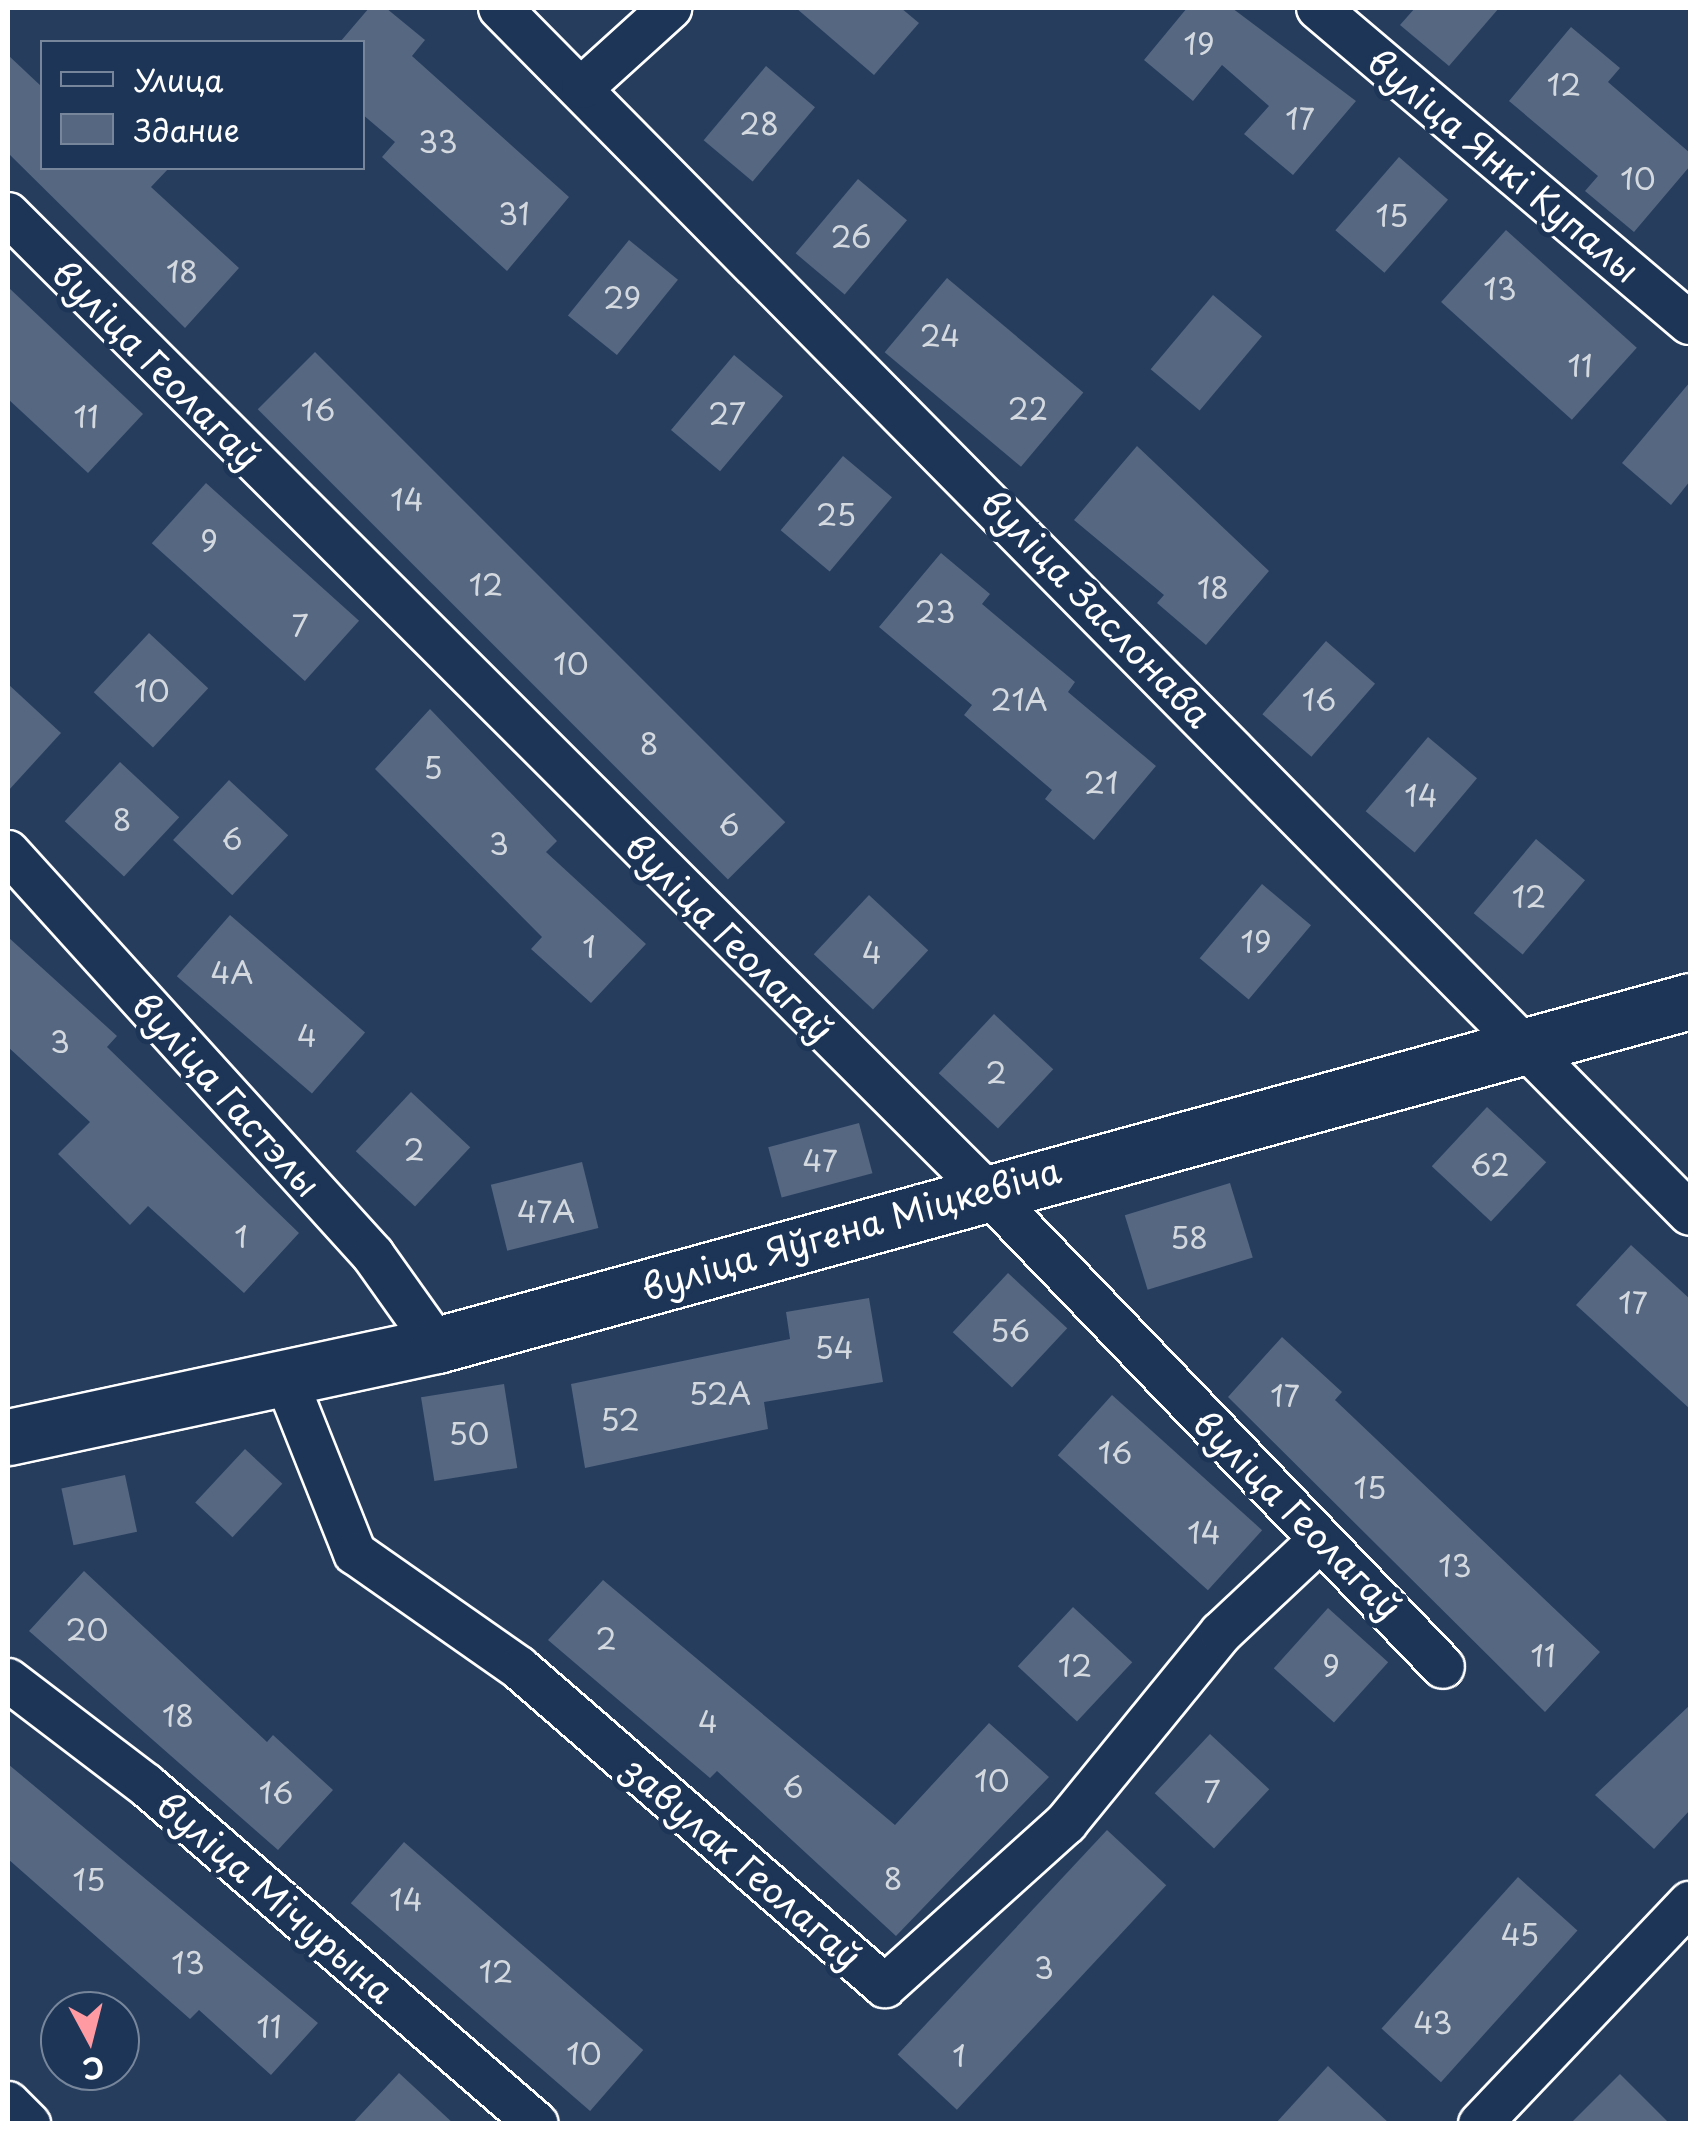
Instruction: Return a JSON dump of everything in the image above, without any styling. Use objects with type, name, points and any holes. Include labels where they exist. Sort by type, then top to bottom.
[{"type":"street","name":"вуліца Заслонава","points":[[500,8],[583,87],[1690,1214]]},
{"type":"street","points":[[583,87],[670,8]]},
{"type":"street","name":"вуліца Янкі Купалы","points":[[1318,8],[1690,322]]},
{"type":"street","name":"вуліца Геолагаў","points":[[8,214],[985,1190],[1318,1542],[1443,1667]]},
{"type":"street","name":"вуліца Гастэлы","points":[[8,852],[373,1255],[437,1345]]},
{"type":"street","name":"вуліца Яўгена Міцкевіча","points":[[8,1437],[437,1345],[1520,1040],[1690,1001]]},
{"type":"street","name":"завулак Геолагаў","points":[[284,1375],[355,1552],[520,1668],[885,1986],[1066,1823],[1220,1633],[1318,1542]]},
{"type":"street","name":"вуліца Мічурына","points":[[8,1680],[146,1785],[536,2124]]},
{"type":"street","points":[[1480,2124],[1690,1902]]},
{"type":"street","points":[[8,2103],[28,2124]]},
{"type":"building","points":[[369,8],[386,8],[425,40],[412,56],[569,197],[507,271],[382,157],[395,142],[365,117],[365,40],[342,40]]},
{"type":"building","points":[[796,8],[901,8],[919,23],[874,75]]},
{"type":"building","points":[[1187,8],[1232,8],[1356,101],[1293,175],[1244,134],[1269,106],[1222,65],[1193,101],[1144,60]]},
{"type":"building","points":[[1415,8],[1499,8],[1449,66],[1400,25]]},
{"type":"building","points":[[1571,27],[1620,68],[1608,82],[1690,153],[1690,166],[1634,232],[1585,191],[1598,176],[1509,101]]},
{"type":"building","points":[[8,55],[40,85],[40,170],[167,170],[151,187],[239,268],[185,328],[8,153]]},
{"type":"building","points":[[766,66],[815,107],[753,181],[704,140]]},
{"type":"building","points":[[1399,157],[1448,200],[1384,273],[1335,230]]},
{"type":"building","points":[[858,179],[907,220],[845,294],[796,253]]},
{"type":"building","points":[[1506,230],[1637,348],[1572,420],[1441,302]]},
{"type":"building","points":[[629,240],[678,280],[617,355],[568,315]]},
{"type":"building","points":[[947,278],[1083,392],[1021,467],[885,352]]},
{"type":"building","points":[[8,287],[143,414],[88,473],[8,399]]},
{"type":"building","points":[[1213,295],[1262,336],[1200,410],[1151,369]]},
{"type":"building","points":[[315,352],[785,822],[728,880],[258,409]]},
{"type":"building","points":[[734,355],[783,396],[720,471],[671,430]]},
{"type":"building","points":[[1690,382],[1690,481],[1671,505],[1622,463]]},
{"type":"building","points":[[1137,446],[1269,571],[1206,645],[1157,603],[1164,595],[1074,520]]},
{"type":"building","points":[[843,456],[892,497],[830,571],[781,530]]},
{"type":"building","points":[[206,483],[359,621],[305,681],[152,543]]},
{"type":"building","points":[[941,553],[990,594],[982,604],[1075,682],[1068,692],[1156,766],[1094,840],[1045,799],[1052,790],[964,715],[972,705],[879,627]]},
{"type":"building","points":[[149,633],[208,688],[153,747],[94,692]]},
{"type":"building","points":[[1326,641],[1375,684],[1311,757],[1262,714]]},
{"type":"building","points":[[8,684],[61,733],[8,791]]},
{"type":"building","points":[[430,709],[557,841],[546,852],[646,944],[591,1003],[531,949],[542,937],[375,769]]},
{"type":"building","points":[[1428,737],[1477,778],[1415,852],[1366,811]]},
{"type":"building","points":[[120,762],[179,817],[124,876],[65,821]]},
{"type":"building","points":[[229,780],[288,835],[232,895],[173,840]]},
{"type":"building","points":[[1536,839],[1585,880],[1523,954],[1474,913]]},
{"type":"building","points":[[1262,884],[1311,925],[1249,999],[1200,958]]},
{"type":"building","points":[[869,895],[928,950],[873,1009],[814,954]]},
{"type":"building","points":[[230,915],[365,1032],[312,1094],[177,976]]},
{"type":"building","points":[[8,937],[117,1036],[107,1047],[299,1233],[244,1293],[148,1206],[130,1225],[58,1154],[90,1122],[8,1047]]},
{"type":"building","points":[[994,1014],[1053,1069],[998,1128],[939,1073]]},
{"type":"building","points":[[411,1092],[470,1147],[415,1206],[356,1151]]},
{"type":"building","points":[[1487,1107],[1546,1162],[1491,1221],[1432,1166]]},
{"type":"building","points":[[859,1123],[872,1173],[782,1198],[768,1147]]},
{"type":"building","points":[[582,1162],[598,1228],[507,1251],[491,1185]]},
{"type":"building","points":[[1230,1183],[1253,1258],[1148,1290],[1125,1215]]},
{"type":"building","points":[[1631,1245],[1690,1299],[1690,1409],[1576,1305]]},
{"type":"building","points":[[1008,1273],[1067,1328],[1012,1387],[953,1332]]},
{"type":"building","points":[[869,1298],[883,1382],[764,1402],[768,1429],[585,1468],[571,1384],[790,1339],[786,1312]]},
{"type":"building","points":[[1282,1337],[1342,1392],[1335,1400],[1600,1652],[1545,1712],[1228,1397]]},
{"type":"building","points":[[504,1384],[517,1468],[434,1481],[421,1397]]},
{"type":"building","points":[[1112,1395],[1262,1530],[1208,1590],[1058,1455]]},
{"type":"building","points":[[245,1449],[282,1484],[233,1537],[195,1502]]},
{"type":"building","points":[[125,1475],[137,1532],[73,1545],[61,1489]]},
{"type":"building","points":[[84,1571],[267,1742],[273,1735],[333,1790],[278,1850],[29,1631]]},
{"type":"building","points":[[603,1580],[895,1825],[989,1723],[1049,1777],[896,1936],[717,1771],[710,1778],[548,1640]]},
{"type":"building","points":[[1073,1607],[1132,1662],[1077,1721],[1018,1666]]},
{"type":"building","points":[[1328,1608],[1388,1662],[1334,1722],[1274,1668]]},
{"type":"building","points":[[1690,1705],[1690,1810],[1654,1849],[1595,1795]]},
{"type":"building","points":[[1210,1734],[1269,1789],[1214,1848],[1155,1793]]},
{"type":"building","points":[[8,1764],[318,2023],[271,2075],[199,2010],[190,2019],[8,1859]]},
{"type":"building","points":[[1107,1830],[1166,1885],[957,2110],[898,2055]]},
{"type":"building","points":[[404,1842],[643,2050],[590,2111],[351,1903]]},
{"type":"building","points":[[1518,1877],[1577,1931],[1441,2082],[1381,2029]]},
{"type":"building","points":[[1328,2066],[1390,2124],[1275,2124]]},
{"type":"building","points":[[399,2073],[454,2124],[352,2124]]},
{"type":"building","points":[[1620,2074],[1670,2124],[1570,2124]]}]
